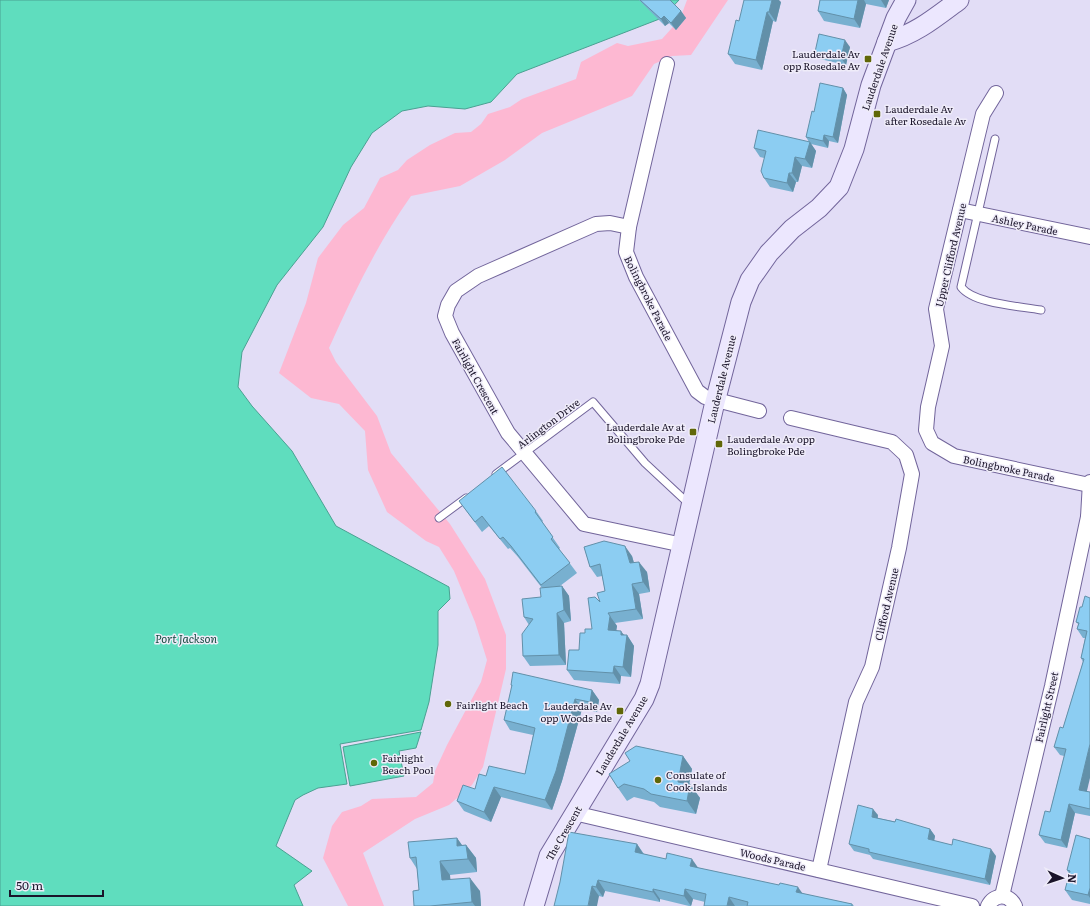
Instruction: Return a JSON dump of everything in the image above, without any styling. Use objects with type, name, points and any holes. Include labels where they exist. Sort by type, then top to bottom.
[{"type":"main road","name":"Lauderdale Avenue","points":[[590,786],[644,699],[650,684],[737,315],[750,280],[759,266],[781,239],[819,208],[839,187],[854,149],[871,85],[896,18],[906,0]]},
{"type":"main road","points":[[887,42],[905,37],[921,28],[959,0]]},
{"type":"main road","name":"The Crescent","points":[[534,906],[549,856],[590,786]]},
{"type":"street","name":"Bolingbroke Parade","points":[[667,64],[629,226],[626,252],[636,277],[697,391],[705,397],[716,401],[759,411]]},
{"type":"street","name":"Upper Clifford Avenue","points":[[932,443],[926,430],[928,407],[942,346],[936,308],[983,114],[996,92]]},
{"type":"street","name":"Ashley Parade","points":[[960,210],[1090,238]]},
{"type":"street","name":"Fairlight Crescent","points":[[629,226],[610,223],[596,224],[478,276],[456,291],[448,305],[445,316],[452,333],[508,433],[584,524],[683,545]]},
{"type":"street","name":"Clifford Avenue","points":[[791,418],[892,442],[906,455],[912,474],[899,548],[874,659],[856,702],[819,870]]},
{"type":"street","name":"Bolingbroke Parade","points":[[932,443],[954,456],[1089,483]]},
{"type":"street","name":"Fairlight Street","points":[[1002,896],[1052,686],[1089,521],[1089,483]]},
{"type":"street","name":"Woods Parade","points":[[574,813],[972,906]]},
{"type":"street","points":[[988,906],[994,898],[1002,896],[1010,900],[1015,906]]},
{"type":"lane","points":[[994,139],[961,287],[966,293],[986,300],[1041,310]]},
{"type":"lane","name":"Arlington Drive","points":[[487,481],[593,402],[646,463],[691,507]]},
{"type":"lane","points":[[439,518],[469,495]]},
{"type":"shaded area","points":[[687,0],[728,0],[691,55],[672,56],[654,64],[632,96],[542,133],[505,160],[460,186],[411,196],[376,251],[329,348],[336,362],[377,416],[391,453],[450,524],[485,579],[506,635],[506,669],[483,767],[472,785],[449,805],[415,819],[363,853],[384,906],[348,906],[323,858],[332,826],[342,812],[361,806],[372,799],[416,797],[433,783],[435,771],[447,745],[481,682],[487,660],[475,622],[454,571],[439,547],[426,541],[387,512],[368,470],[365,431],[339,404],[311,398],[279,373],[306,303],[318,258],[343,225],[364,208],[380,178],[398,170],[407,160],[430,145],[455,133],[471,132],[481,124],[488,114],[510,107],[522,99],[576,79],[581,62],[617,43],[628,46],[662,39],[680,19]]},
{"type":"water","name":"Port Jackson","points":[[0,0],[679,0],[662,18],[517,74],[491,102],[465,109],[428,106],[402,111],[372,133],[351,167],[323,227],[277,285],[242,352],[238,387],[252,406],[292,451],[336,526],[449,587],[450,599],[438,611],[438,645],[429,702],[421,730],[340,744],[347,784],[318,788],[295,800],[276,846],[312,871],[294,885],[303,906],[0,906]]},
{"type":"water","name":"Fairlight Beach Pool","points":[[421,732],[416,748],[399,751],[404,776],[350,786],[343,747]]},
{"type":"building","points":[[640,0],[670,0],[681,11],[671,23],[664,16],[661,19]]},
{"type":"building","points":[[744,0],[772,0],[769,12],[767,12],[756,60],[728,54],[736,20],[739,21]]},
{"type":"building","points":[[820,0],[858,0],[854,19],[818,11]]},
{"type":"building","points":[[819,34],[845,40],[841,58],[815,52]]},
{"type":"building","points":[[820,83],[843,88],[833,137],[824,135],[823,141],[806,137],[812,111],[814,112]]},
{"type":"building","points":[[758,130],[810,142],[805,159],[795,157],[792,173],[789,173],[787,183],[764,178],[761,171],[766,151],[754,148]]},
{"type":"building","points":[[502,467],[536,511],[535,512],[553,537],[551,539],[570,563],[541,585],[503,537],[500,539],[482,516],[475,522],[459,501]]},
{"type":"building","points":[[604,541],[625,546],[630,563],[639,562],[643,582],[632,584],[636,609],[608,613],[610,616],[608,630],[621,631],[621,635],[627,635],[623,667],[614,666],[613,673],[567,670],[569,650],[579,650],[580,633],[585,633],[585,629],[592,629],[588,598],[595,597],[600,602],[597,593],[605,591],[600,564],[590,567],[584,547]]},
{"type":"building","points":[[562,586],[564,610],[557,613],[559,655],[523,656],[522,634],[533,619],[524,617],[522,599],[541,597],[540,588]]},
{"type":"building","points":[[1085,596],[1090,598],[1090,744],[1079,790],[1090,792],[1090,809],[1069,804],[1061,840],[1039,835],[1045,811],[1050,812],[1066,749],[1054,747],[1060,727],[1063,728],[1084,659],[1081,658],[1087,631],[1077,629],[1079,623],[1076,622]]},
{"type":"building","points":[[513,672],[592,690],[590,702],[575,699],[556,771],[545,800],[494,787],[484,812],[457,801],[463,785],[475,789],[479,774],[486,776],[489,766],[525,774],[535,728],[504,720],[512,685]]},
{"type":"building","points":[[636,746],[683,756],[678,782],[690,784],[687,801],[651,794],[644,789],[624,784],[618,788],[609,774],[630,761],[625,753]]},
{"type":"building","points":[[858,805],[873,809],[872,817],[895,822],[896,819],[930,829],[928,839],[952,845],[953,839],[991,849],[985,879],[869,852],[869,849],[849,844]]},
{"type":"building","points":[[569,832],[637,844],[635,852],[666,859],[667,853],[692,859],[690,866],[779,885],[780,883],[798,887],[796,892],[852,904],[852,906],[747,906],[748,902],[729,897],[727,906],[704,906],[706,894],[685,889],[684,896],[653,889],[653,892],[598,880],[596,887],[592,886],[588,906],[554,906]]},
{"type":"building","points":[[1076,835],[1090,839],[1090,888],[1088,895],[1065,890],[1070,871],[1067,870]]},
{"type":"building","points":[[457,838],[457,846],[466,845],[468,859],[440,861],[442,880],[470,878],[472,902],[414,906],[413,891],[419,890],[416,857],[410,858],[408,842]]},
{"type":"place","name":"Lauderdale Av opp Rosedale Av","points":[[868,59]]},
{"type":"place","name":"Lauderdale Av after Rosedale Av","points":[[877,114]]},
{"type":"place","name":"Lauderdale Av at Bolingbroke Pde","points":[[693,432]]},
{"type":"place","name":"Lauderdale Av opp Bolingbroke Pde","points":[[719,444]]},
{"type":"place","name":"Fairlight Beach","points":[[448,704]]},
{"type":"place","name":"Lauderdale Av opp Woods Pde","points":[[620,711]]},
{"type":"place","name":"Fairlight Beach Pool","points":[[374,763]]},
{"type":"place","name":"Consulate of Cook Islands","points":[[658,780]]}]
